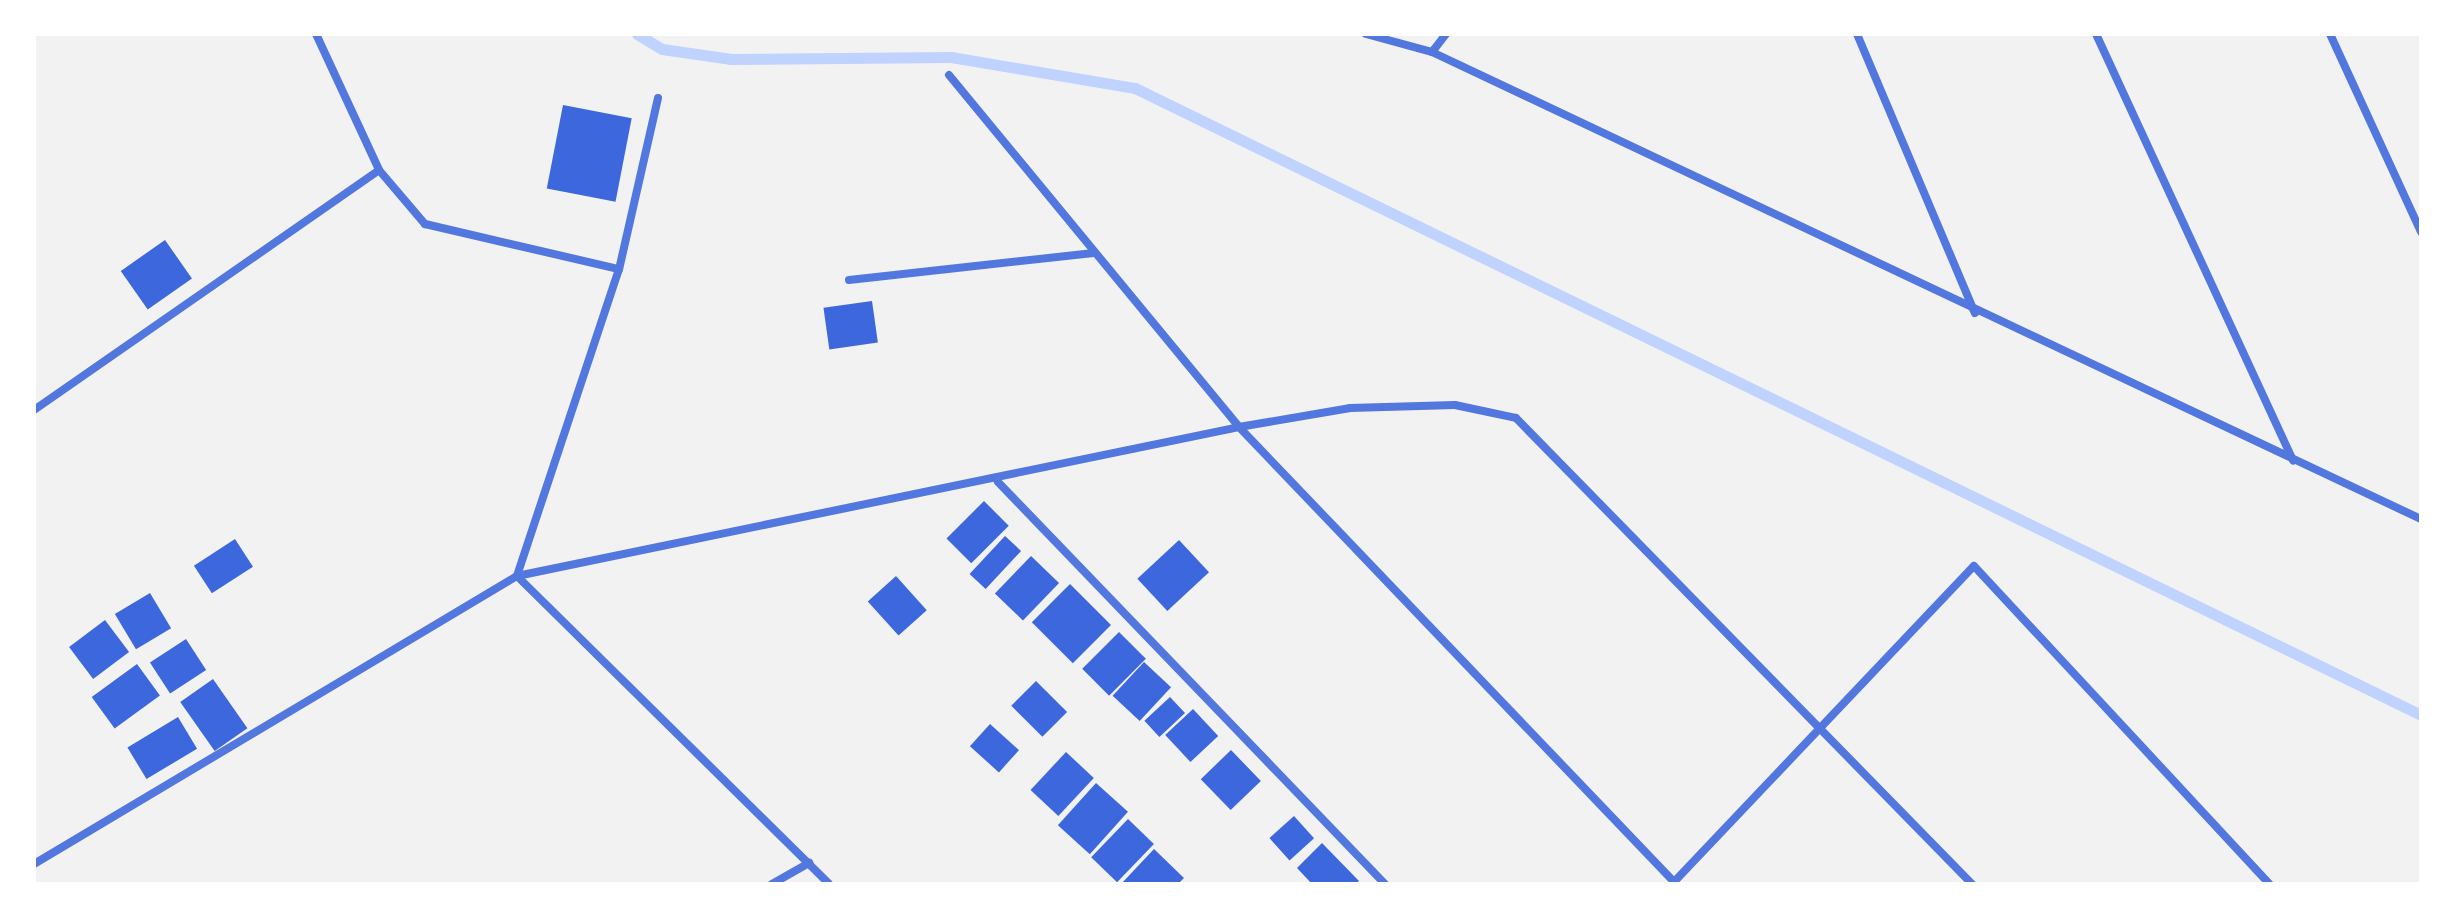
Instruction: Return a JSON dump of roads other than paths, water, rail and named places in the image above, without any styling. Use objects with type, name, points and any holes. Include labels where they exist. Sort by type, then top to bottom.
[{"type":"street","points":[[316,34],[379,170],[425,224],[619,269]]},
{"type":"street","points":[[1366,34],[1432,52],[1976,314],[2421,519]]},
{"type":"street","points":[[1432,52],[1446,34]]},
{"type":"street","points":[[1857,34],[1976,314]]},
{"type":"street","points":[[2096,34],[2293,462]]},
{"type":"street","points":[[2330,34],[2421,232]]},
{"type":"street","points":[[949,75],[1239,427],[1674,883],[1974,566],[2270,884]]},
{"type":"street","points":[[517,576],[619,269],[658,98]]},
{"type":"street","points":[[34,410],[379,170]]},
{"type":"street","points":[[849,280],[1094,253]]},
{"type":"street","points":[[34,864],[517,576],[998,482],[1239,427],[1365,408],[1455,405],[1516,418],[1972,884]]},
{"type":"street","points":[[998,482],[1385,884]]},
{"type":"street","points":[[517,576],[829,884]]},
{"type":"street","points":[[772,884],[809,863]]},
{"type":"waterway","points":[[637,34],[662,49],[731,59],[951,57],[1135,88],[2421,715]]}]
